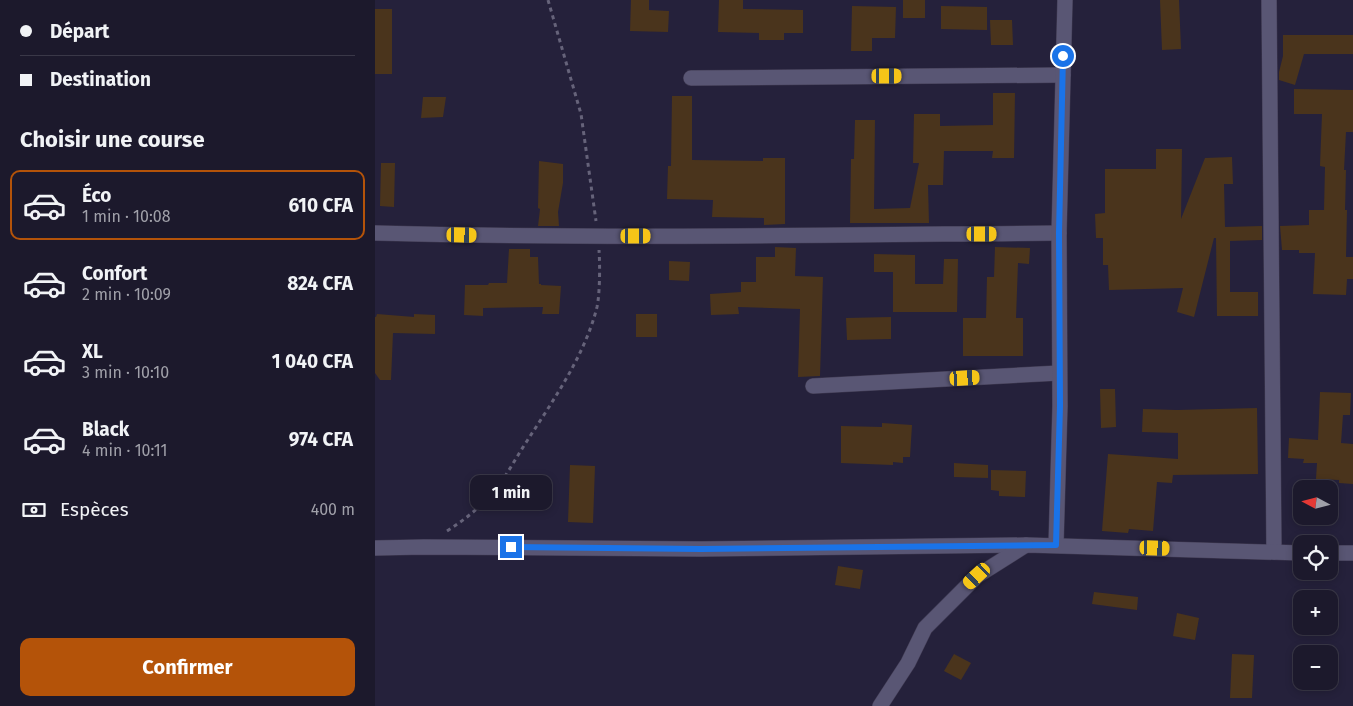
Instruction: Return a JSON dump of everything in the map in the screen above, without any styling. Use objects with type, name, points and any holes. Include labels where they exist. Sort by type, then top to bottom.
[{"type":"street","points":[[1056,545],[1060,406],[1059,233],[1065,0]]},
{"type":"street","points":[[1269,0],[1273,552]]},
{"type":"street","points":[[691,78],[1063,75]]},
{"type":"street","points":[[375,233],[597,237],[1059,233]]},
{"type":"street","points":[[813,386],[1059,373]]},
{"type":"street","points":[[880,706],[907,663],[925,628],[977,576],[1027,545]]},
{"type":"street","points":[[375,548],[701,549],[1056,545],[1293,553]]},
{"type":"street","points":[[1338,553],[1353,553]]},
{"type":"path","points":[[445,533],[467,519],[503,479],[552,403],[586,339],[598,305],[600,260],[581,114],[547,0]]},
{"type":"building","points":[[631,0],[649,0],[649,10],[669,11],[668,32],[630,31]]},
{"type":"building","points":[[719,0],[743,0],[743,9],[803,10],[803,33],[784,33],[784,40],[759,40],[759,33],[718,32]]},
{"type":"building","points":[[903,0],[925,0],[925,18],[903,18]]},
{"type":"building","points":[[1160,0],[1179,0],[1181,49],[1162,50]]},
{"type":"building","points":[[852,6],[896,7],[895,38],[872,38],[872,51],[851,51]]},
{"type":"building","points":[[941,6],[987,7],[987,30],[941,29]]},
{"type":"building","points":[[375,9],[392,9],[392,74],[375,74]]},
{"type":"building","points":[[990,20],[1012,20],[1013,45],[991,45]]},
{"type":"building","points":[[1283,35],[1353,35],[1353,54],[1304,54],[1295,85],[1279,80],[1283,56]]},
{"type":"building","points":[[1294,89],[1353,90],[1353,132],[1346,132],[1344,170],[1346,170],[1345,210],[1347,210],[1346,257],[1353,257],[1353,279],[1347,279],[1346,295],[1313,294],[1315,253],[1299,253],[1299,250],[1282,250],[1280,226],[1309,225],[1309,210],[1324,210],[1325,167],[1320,166],[1322,114],[1294,114]]},
{"type":"building","points":[[993,93],[1015,93],[1014,158],[992,158],[993,151],[944,151],[943,185],[928,185],[929,223],[850,223],[851,159],[854,159],[855,120],[875,120],[874,209],[910,208],[919,163],[913,163],[914,114],[940,114],[940,126],[993,125]]},
{"type":"building","points":[[672,96],[692,96],[692,160],[763,161],[763,158],[785,158],[785,224],[764,225],[764,218],[712,217],[713,200],[667,199],[668,166],[671,166]]},
{"type":"building","points":[[423,97],[446,97],[443,117],[421,118]]},
{"type":"building","points":[[1156,149],[1182,149],[1181,219],[1205,158],[1232,157],[1233,184],[1224,184],[1225,227],[1262,226],[1262,240],[1230,241],[1230,292],[1258,292],[1258,316],[1217,316],[1216,238],[1214,238],[1194,317],[1177,312],[1183,288],[1109,290],[1108,265],[1103,265],[1103,238],[1096,238],[1095,214],[1105,213],[1105,169],[1156,169]]},
{"type":"building","points":[[539,161],[563,164],[563,183],[558,212],[559,226],[538,226],[540,209],[538,208]]},
{"type":"building","points":[[381,163],[395,163],[394,207],[380,206]]},
{"type":"building","points":[[775,247],[796,248],[795,276],[823,277],[820,376],[798,377],[800,309],[738,307],[739,314],[711,315],[710,294],[741,292],[741,282],[756,282],[756,257],[775,257]]},
{"type":"building","points":[[995,247],[1030,248],[1029,264],[1018,263],[1016,318],[1023,318],[1023,356],[963,356],[963,318],[986,318],[987,277],[994,277]]},
{"type":"building","points":[[509,249],[530,249],[530,257],[538,257],[539,284],[561,286],[559,314],[542,314],[543,307],[483,308],[483,316],[464,315],[465,285],[507,283]]},
{"type":"building","points":[[874,254],[915,255],[915,284],[943,284],[944,259],[958,259],[957,312],[893,312],[893,272],[874,272]]},
{"type":"building","points":[[669,261],[690,262],[689,281],[669,280]]},
{"type":"building","points":[[377,314],[414,317],[414,314],[435,315],[435,334],[393,333],[391,380],[380,380],[375,373],[375,317]]},
{"type":"building","points":[[636,314],[657,314],[657,337],[636,337]]},
{"type":"building","points":[[891,317],[891,339],[847,340],[846,318]]},
{"type":"building","points":[[1100,389],[1115,389],[1116,427],[1101,428]]},
{"type":"building","points":[[1320,392],[1351,393],[1350,415],[1343,415],[1341,443],[1353,444],[1353,484],[1339,483],[1339,480],[1316,479],[1317,463],[1303,463],[1304,459],[1288,458],[1289,438],[1318,440]]},
{"type":"building","points":[[1257,408],[1258,474],[1173,475],[1172,483],[1157,482],[1153,531],[1129,529],[1128,533],[1102,531],[1108,454],[1178,459],[1178,433],[1142,432],[1143,409]]},
{"type":"building","points":[[882,423],[912,425],[910,457],[903,457],[903,463],[893,462],[893,465],[841,463],[841,426],[882,427]]},
{"type":"building","points":[[954,463],[988,465],[988,478],[954,477]]},
{"type":"building","points":[[570,465],[595,466],[593,523],[568,522]]},
{"type":"building","points":[[991,470],[1026,471],[1025,497],[999,496],[999,491],[991,490]]},
{"type":"building","points":[[838,566],[863,570],[860,589],[835,585]]},
{"type":"building","points":[[1094,592],[1138,597],[1137,610],[1092,604]]},
{"type":"building","points":[[1177,613],[1199,618],[1195,640],[1173,636]]},
{"type":"building","points":[[954,654],[971,663],[961,680],[944,671]]},
{"type":"building","points":[[1232,654],[1254,655],[1252,698],[1230,698]]},
{"type":"route","points":[[511,547],[701,549],[1056,545],[1060,406],[1059,233],[1063,56]]}]
